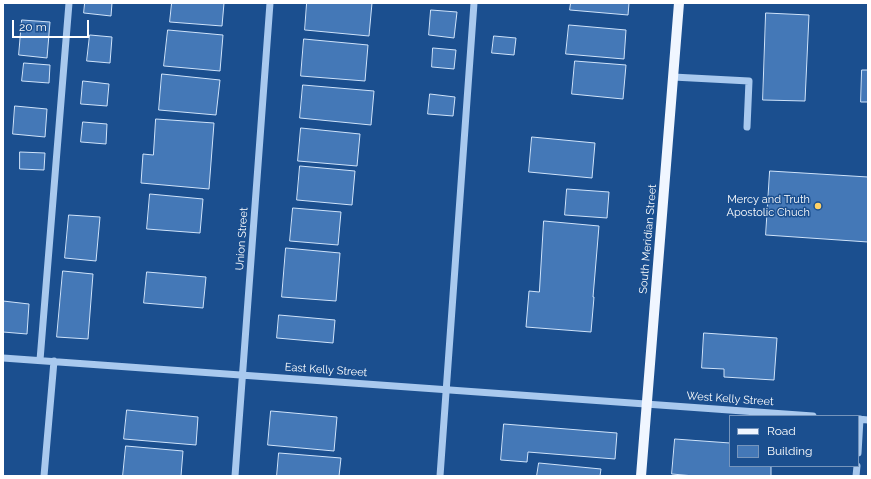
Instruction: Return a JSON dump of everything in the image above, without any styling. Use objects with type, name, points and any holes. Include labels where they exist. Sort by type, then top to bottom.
[{"type":"main road","name":"South Meridian Street","points":[[641,476],[679,3]]},
{"type":"street","points":[[40,360],[69,3]]},
{"type":"street","name":"Union Street","points":[[235,476],[270,3]]},
{"type":"street","points":[[440,476],[474,3]]},
{"type":"street","points":[[673,76],[749,81],[747,127]]},
{"type":"street","name":"East Kelly Street","points":[[3,358],[446,389],[647,405]]},
{"type":"street","points":[[44,476],[54,361]]},
{"type":"street","name":"West Kelly Street","points":[[647,405],[798,415]]},
{"type":"street","points":[[859,445],[862,420]]},
{"type":"building","points":[[85,3],[112,3],[111,16],[84,13]]},
{"type":"building","points":[[172,3],[224,3],[222,26],[170,22]]},
{"type":"building","points":[[307,3],[372,3],[369,36],[305,30]]},
{"type":"building","points":[[571,3],[629,3],[628,15],[570,10]]},
{"type":"building","points":[[431,10],[457,12],[454,38],[429,35]]},
{"type":"building","points":[[766,13],[809,15],[805,101],[763,100]]},
{"type":"building","points":[[22,20],[50,22],[47,58],[19,55]]},
{"type":"building","points":[[569,25],[626,30],[624,59],[566,54]]},
{"type":"building","points":[[168,30],[223,35],[220,71],[164,66]]},
{"type":"building","points":[[90,35],[112,37],[110,63],[87,61]]},
{"type":"building","points":[[494,36],[516,38],[514,55],[492,53]]},
{"type":"building","points":[[304,39],[368,45],[365,81],[301,76]]},
{"type":"building","points":[[433,48],[456,50],[454,69],[432,67]]},
{"type":"building","points":[[575,61],[626,65],[623,99],[572,94]]},
{"type":"building","points":[[24,63],[50,65],[49,83],[22,81]]},
{"type":"building","points":[[862,70],[868,70],[868,102],[861,102]]},
{"type":"building","points":[[162,74],[220,80],[216,115],[159,110]]},
{"type":"building","points":[[83,81],[109,84],[107,106],[81,104]]},
{"type":"building","points":[[303,85],[374,91],[371,125],[300,118]]},
{"type":"building","points":[[430,94],[455,97],[453,116],[428,114]]},
{"type":"building","points":[[15,106],[47,109],[45,137],[13,134]]},
{"type":"building","points":[[156,119],[214,123],[209,189],[141,183],[143,154],[153,155]]},
{"type":"building","points":[[83,122],[107,124],[106,144],[81,142]]},
{"type":"building","points":[[301,128],[360,134],[357,166],[298,161]]},
{"type":"building","points":[[532,137],[595,143],[592,178],[529,172]]},
{"type":"building","points":[[20,152],[45,153],[44,170],[20,169]]},
{"type":"building","points":[[300,166],[355,171],[352,205],[297,200]]},
{"type":"building","name":"Mercy and Truth Apostolic Chuch","points":[[770,171],[868,177],[868,242],[766,235]]},
{"type":"building","points":[[567,189],[609,192],[607,218],[565,215]]},
{"type":"building","points":[[150,194],[203,199],[200,233],[147,229]]},
{"type":"building","points":[[293,208],[341,212],[338,245],[290,241]]},
{"type":"building","points":[[69,215],[100,217],[96,261],[65,258]]},
{"type":"building","points":[[544,221],[599,226],[591,332],[526,327],[529,291],[539,292]]},
{"type":"building","points":[[286,248],[340,253],[336,301],[282,297]]},
{"type":"building","points":[[63,271],[93,274],[88,339],[57,337]]},
{"type":"building","points":[[147,272],[206,277],[203,308],[144,303]]},
{"type":"building","points":[[3,301],[29,304],[27,334],[3,332]]},
{"type":"building","points":[[279,315],[335,320],[333,343],[277,338]]},
{"type":"building","points":[[704,333],[777,338],[774,380],[724,377],[724,369],[702,368]]},
{"type":"building","points":[[127,410],[198,417],[196,445],[124,439]]},
{"type":"building","points":[[271,411],[337,417],[334,451],[268,445]]},
{"type":"building","points":[[504,424],[617,433],[615,459],[528,452],[527,462],[501,460]]},
{"type":"building","points":[[675,439],[729,443],[729,467],[771,467],[771,476],[694,476],[672,474]]},
{"type":"building","points":[[126,446],[183,451],[181,476],[123,476]]},
{"type":"building","points":[[279,453],[341,458],[339,476],[277,476]]},
{"type":"building","points":[[539,463],[601,469],[600,476],[537,476]]},
{"type":"place","name":"Mercy and Truth Apostolic Chuch","points":[[818,206]]}]
